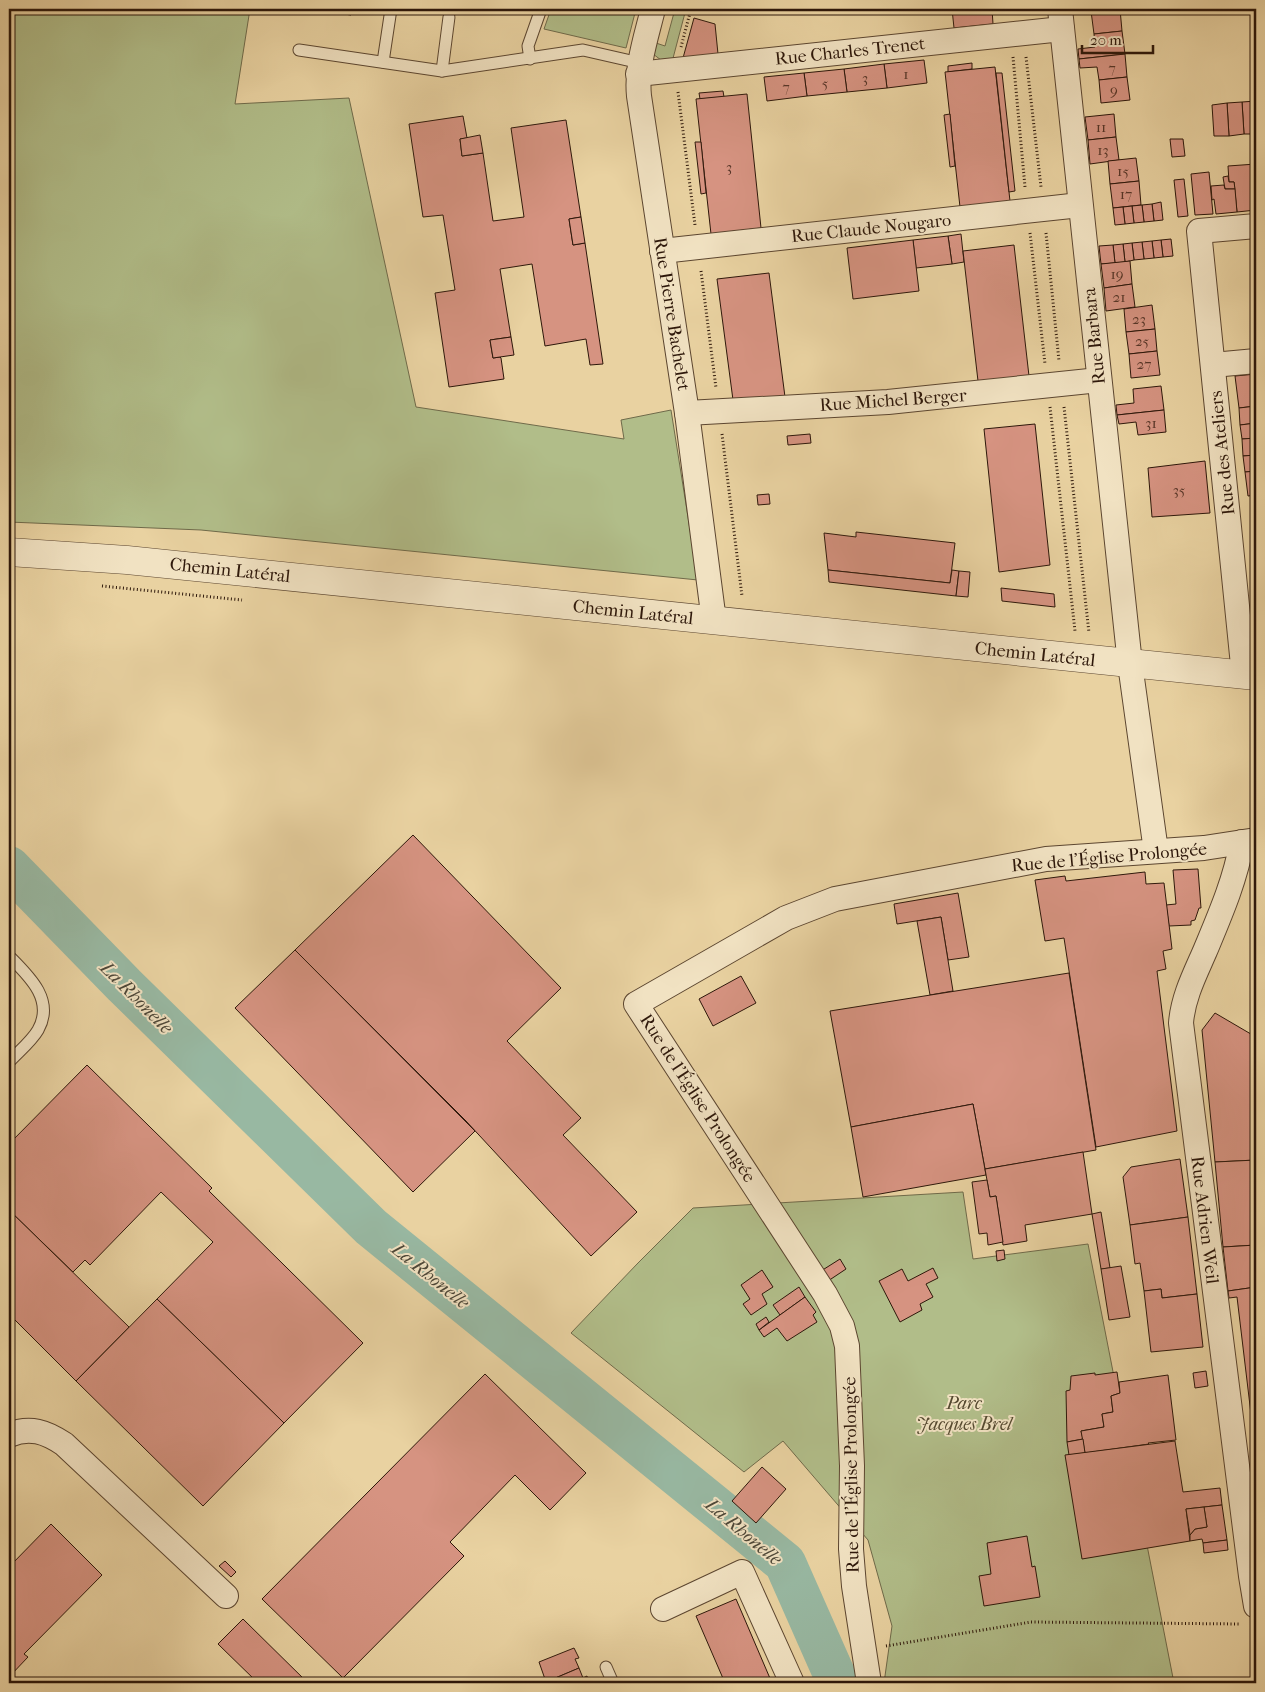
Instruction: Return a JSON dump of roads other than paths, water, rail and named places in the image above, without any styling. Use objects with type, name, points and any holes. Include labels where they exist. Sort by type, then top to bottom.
[{"type":"street","name":"Rue Pierre Bachelet","points":[[653,9],[639,68],[639,96],[687,413],[714,621]]},
{"type":"street","name":"Rue Charles Trenet","points":[[639,68],[675,70],[1017,34],[1061,19]]},
{"type":"street","name":"Rue Barbara","points":[[1061,19],[1130,664],[1156,851]]},
{"type":"street","name":"Rue Claude Nougaro","points":[[662,251],[1080,205]]},
{"type":"street","name":"Rue des Ateliers","points":[[1250,676],[1199,231],[1256,226]]},
{"type":"street","points":[[1213,364],[1256,361]]},
{"type":"street","name":"Rue Michel Berger","points":[[687,413],[888,402],[1099,380]]},
{"type":"street","name":"Chemin Latéral","points":[[9,552],[127,560],[1250,676]]},
{"type":"street","name":"Rue de l'Église Prolongée","points":[[869,1683],[862,1650],[851,1549],[852,1466],[847,1346],[842,1326],[825,1294],[636,1004],[786,918],[835,899],[1028,862],[1204,848],[1249,841]]},
{"type":"street","name":"Rue Adrien Weil","points":[[1249,841],[1185,999],[1181,1023],[1251,1576],[1251,1615]]},
{"type":"street","points":[[9,1435],[23,1430],[33,1430],[42,1432],[64,1444],[226,1596]]},
{"type":"street","points":[[662,1609],[742,1572],[792,1683]]},
{"type":"lane","points":[[383,62],[391,9]]},
{"type":"lane","points":[[530,59],[528,46],[541,9]]},
{"type":"lane","points":[[442,71],[449,17]]},
{"type":"lane","points":[[300,50],[442,71],[583,50],[639,68]]},
{"type":"lane","points":[[9,956],[34,982],[42,997],[43,1015],[38,1031],[9,1062]]},
{"type":"lane","points":[[606,1667],[613,1683]]},
{"type":"waterway","name":"La Rhonelle","points":[[9,867],[124,985],[371,1227],[785,1563],[838,1683]]},
{"type":"park label","name":"Parc Jacques Brel","points":[[964,1414]]}]
